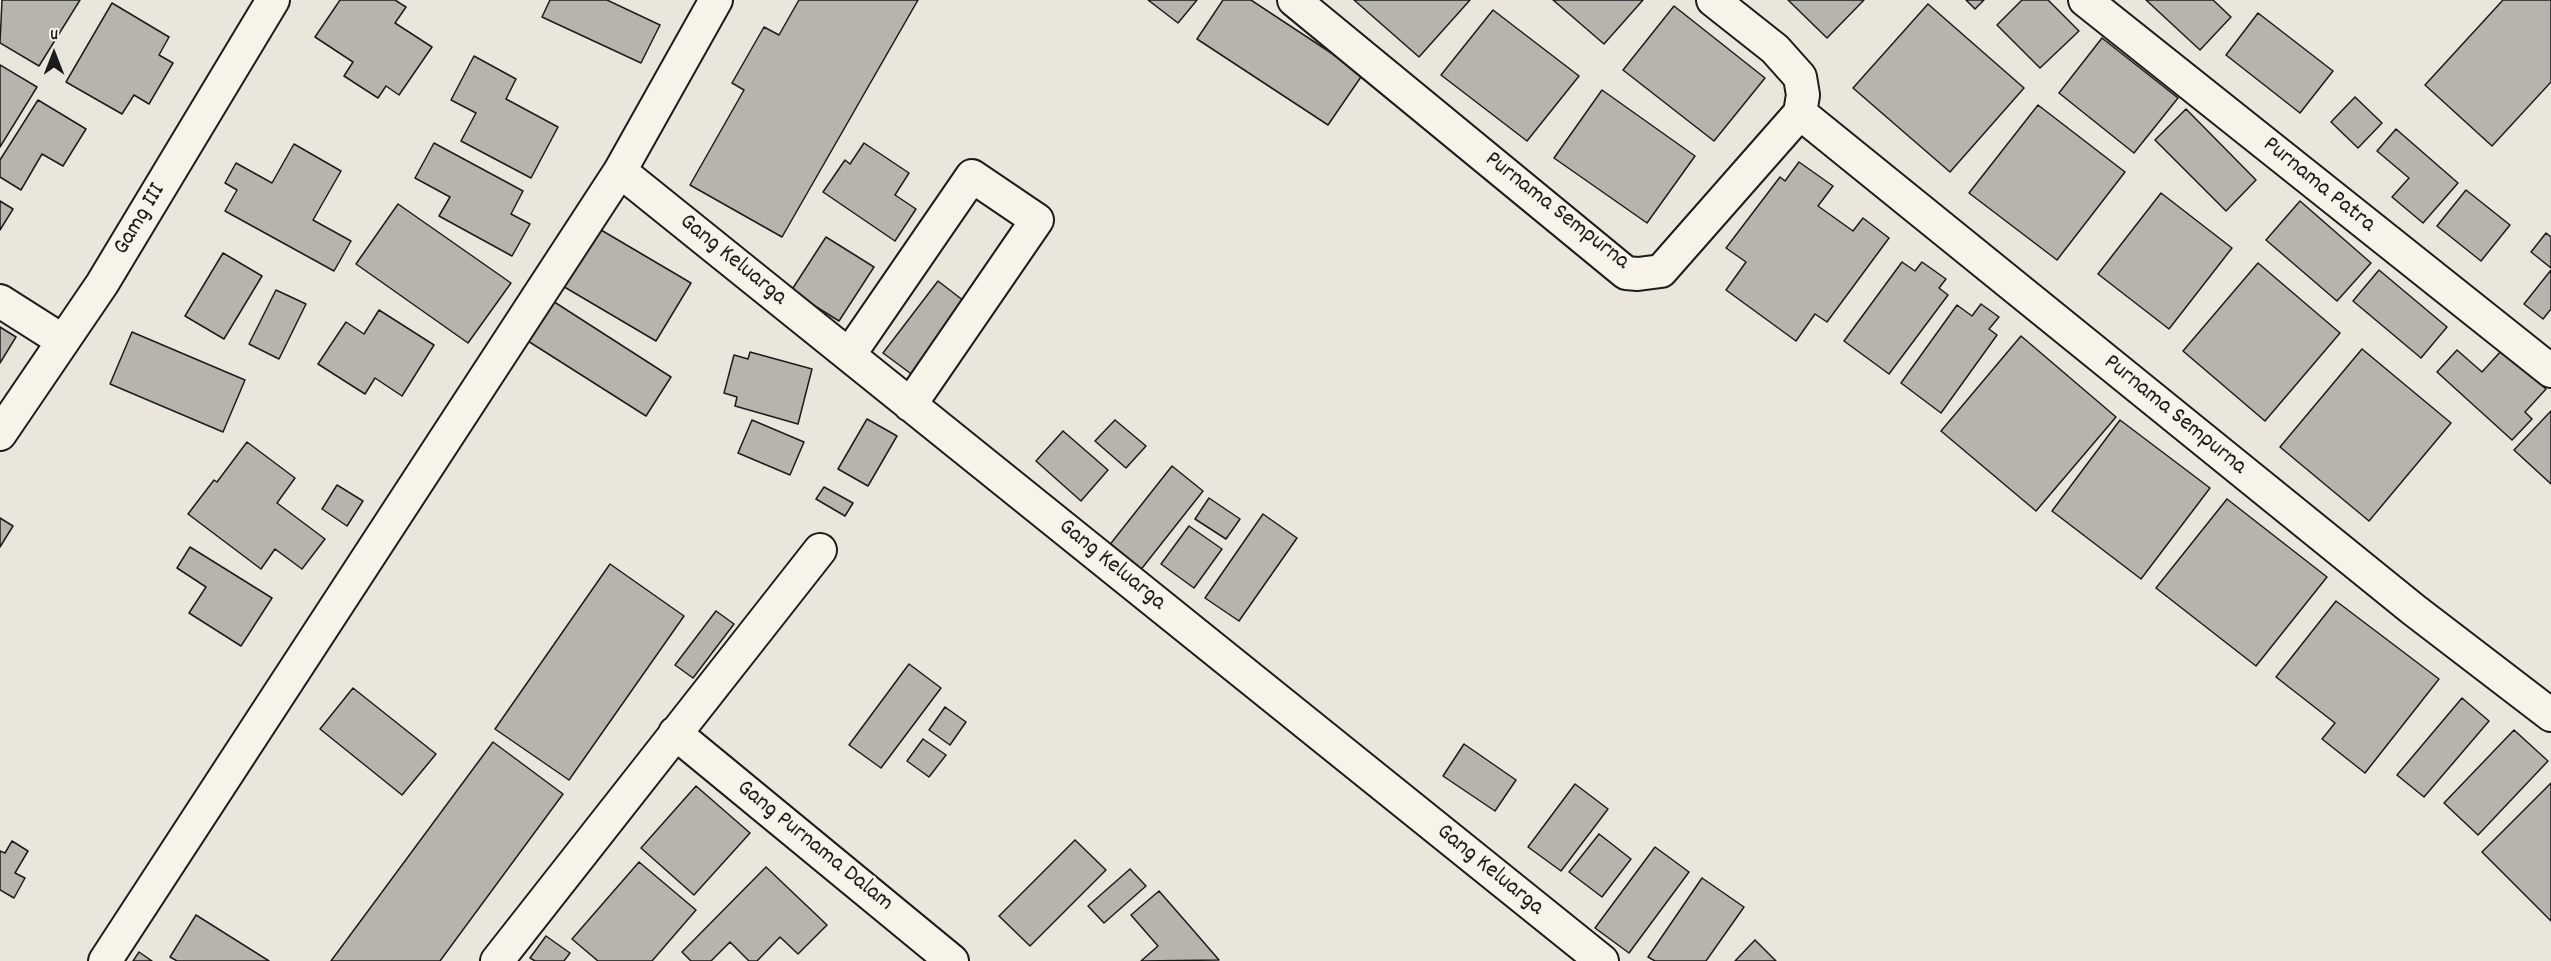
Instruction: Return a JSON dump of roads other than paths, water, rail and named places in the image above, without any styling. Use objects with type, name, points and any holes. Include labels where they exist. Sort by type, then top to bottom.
[{"type":"street","name":"Gamg III","points":[[0,434],[102,284],[273,0]]},
{"type":"street","points":[[105,961],[620,171],[717,0]]},
{"type":"street","name":"Purnama Sempurna","points":[[1294,0],[1626,273],[1661,271],[1800,113],[2405,602],[2551,715]]},
{"type":"street","points":[[1713,0],[1775,50],[1800,77],[1803,95],[1800,113]]},
{"type":"street","name":"Purnama Patra","points":[[2085,0],[2551,371]]},
{"type":"street","name":"Gang Keluarga","points":[[620,171],[1602,961]]},
{"type":"street","points":[[849,356],[972,176],[1037,220],[910,405]]},
{"type":"street","points":[[0,301],[63,341]]},
{"type":"street","points":[[497,961],[820,550]]},
{"type":"street","name":"Gang Purnama Dalam","points":[[675,733],[952,961]]}]
